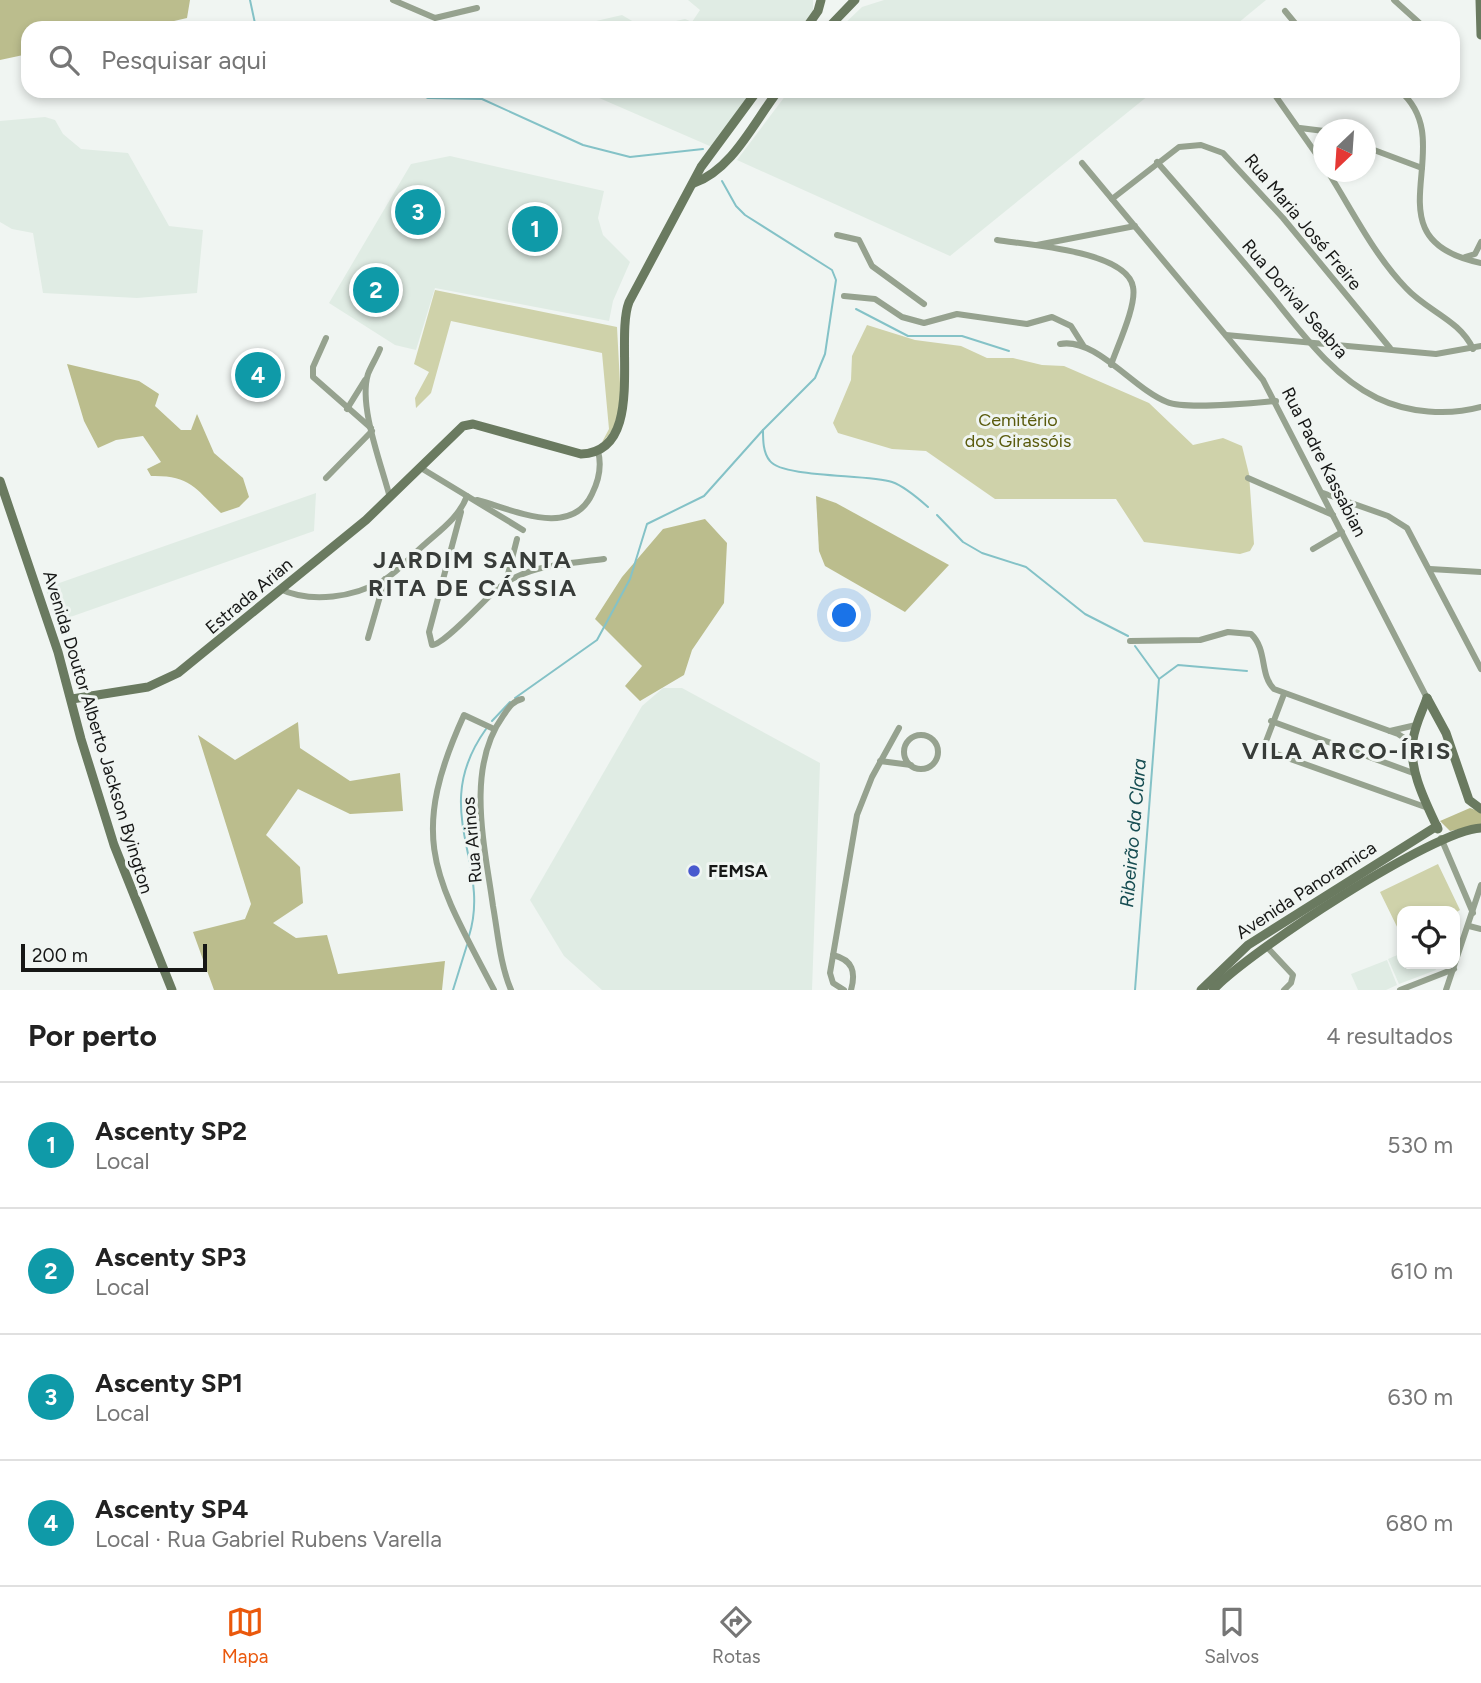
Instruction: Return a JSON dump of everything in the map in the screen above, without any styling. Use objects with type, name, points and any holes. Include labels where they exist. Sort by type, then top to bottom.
[{"type":"main road","points":[[811,21],[821,0]]},
{"type":"main road","points":[[835,21],[855,0]]},
{"type":"main road","points":[[1480,0],[1481,36]]},
{"type":"main road","points":[[598,451],[610,439],[620,420],[624,389],[626,311],[677,209],[710,155],[752,98]]},
{"type":"main road","points":[[694,183],[708,178],[724,164],[773,98]]},
{"type":"main road","name":"Estrada Arian","points":[[72,699],[148,687],[171,677],[223,638],[390,498],[468,424],[581,454],[598,451]]},
{"type":"main road","name":"Avenida Doutor Alberto Jackson Byington","points":[[0,481],[72,699],[116,848],[172,990]]},
{"type":"main road","points":[[1427,698],[1412,743],[1416,774],[1441,838]]},
{"type":"main road","name":"Rua Padre Kassabian","points":[[1427,698],[1446,733],[1469,800],[1481,809]]},
{"type":"main road","name":"Avenida Panoramica","points":[[1201,990],[1248,945],[1437,826]]},
{"type":"main road","name":"Avenida Panoramica","points":[[1213,990],[1266,946],[1441,838],[1481,828]]},
{"type":"street","points":[[393,0],[435,18],[477,8]]},
{"type":"street","points":[[1394,0],[1417,21]]},
{"type":"street","points":[[1285,11],[1293,21]]},
{"type":"street","points":[[1277,98],[1313,148]]},
{"type":"street","points":[[1407,98],[1415,106],[1420,121],[1421,208],[1426,235],[1441,249],[1459,258],[1481,263]]},
{"type":"street","points":[[1300,128],[1313,130]]},
{"type":"street","name":"Rua Maria José Freire","points":[[1112,199],[1171,151],[1190,145],[1213,148],[1233,160],[1390,348]]},
{"type":"street","points":[[1376,150],[1422,168]]},
{"type":"street","points":[[710,155],[724,164]]},
{"type":"street","name":"Rua Dorival Seabra","points":[[1157,162],[1308,340],[1356,385],[1378,398],[1425,411],[1449,412],[1481,407]]},
{"type":"street","name":"Rua Padre Kassabian","points":[[1082,163],[1226,335],[1276,401],[1427,698]]},
{"type":"street","points":[[1334,182],[1373,245],[1404,286],[1426,307],[1464,331],[1473,349]]},
{"type":"street","points":[[1032,246],[1135,226]]},
{"type":"street","points":[[837,235],[859,240],[872,266],[924,304]]},
{"type":"street","points":[[997,240],[1109,261],[1131,280],[1133,296],[1111,365]]},
{"type":"street","points":[[1459,258],[1475,254],[1481,242]]},
{"type":"street","points":[[844,296],[875,299],[908,320],[924,323],[957,314],[1020,324],[1052,317],[1071,326],[1083,345],[1159,398],[1179,405],[1276,401]]},
{"type":"street","points":[[1226,335],[1308,340],[1436,354],[1481,346]]},
{"type":"street","points":[[326,338],[313,367],[313,377],[371,430]]},
{"type":"street","points":[[1060,344],[1083,345]]},
{"type":"street","points":[[346,408],[368,375],[380,349]]},
{"type":"street","points":[[368,375],[371,430],[390,498]]},
{"type":"street","points":[[326,478],[371,430]]},
{"type":"street","points":[[421,468],[477,500],[544,518],[567,517],[577,513],[591,497],[599,472],[598,451]]},
{"type":"street","points":[[1248,478],[1334,515]]},
{"type":"street","points":[[1323,493],[1398,521],[1407,528],[1481,669]]},
{"type":"street","points":[[467,496],[429,632],[429,642],[438,645],[506,582],[538,569],[604,559]]},
{"type":"street","points":[[477,500],[523,530]]},
{"type":"street","points":[[280,589],[303,598],[325,597],[385,579],[461,512]]},
{"type":"street","points":[[1313,549],[1342,532]]},
{"type":"street","points":[[506,582],[517,538]]},
{"type":"street","points":[[1430,569],[1481,572]]},
{"type":"street","points":[[368,638],[385,579]]},
{"type":"street","points":[[1130,641],[1200,640],[1228,632],[1251,634],[1262,649],[1269,685],[1284,695],[1390,731],[1412,743]]},
{"type":"street","points":[[1284,695],[1271,721],[1265,744],[1268,751],[1428,808]]},
{"type":"street","name":"Rua Arinos","points":[[511,990],[502,960],[481,801],[485,763],[494,729],[509,706],[522,699]]},
{"type":"street","name":"Rua Arinos","points":[[494,729],[464,715],[435,792],[433,846],[444,893],[494,990]]},
{"type":"street","points":[[1271,721],[1416,774]]},
{"type":"street","points":[[1390,731],[1416,725]]},
{"type":"street","points":[[844,990],[833,983],[830,973],[857,816],[880,761],[899,728]]},
{"type":"street","points":[[880,761],[921,769],[935,762],[938,747],[932,739],[921,735],[907,743],[905,755],[911,765]]},
{"type":"street","points":[[1441,838],[1473,914]]},
{"type":"street","points":[[1460,952],[1481,885]]},
{"type":"street","points":[[1469,926],[1481,929]]},
{"type":"street","points":[[1266,946],[1293,975],[1292,983],[1284,990]]},
{"type":"street","points":[[833,955],[850,963],[854,977],[851,990]]},
{"type":"street","points":[[1448,990],[1454,969]]},
{"type":"street","points":[[1400,990],[1454,969]]},
{"type":"shaded area","points":[[688,0],[813,0],[813,14],[808,21],[693,21],[700,10]]},
{"type":"shaded area","points":[[884,0],[1266,0],[1240,21],[847,21],[862,7]]},
{"type":"shaded area","points":[[622,15],[632,21],[596,21]]},
{"type":"shaded area","points":[[599,98],[749,98],[712,147]]},
{"type":"shaded area","points":[[784,98],[1145,98],[950,256],[737,160]]},
{"type":"shaded area","points":[[45,117],[55,120],[63,134],[81,149],[128,153],[169,226],[203,230],[197,293],[137,298],[43,293],[33,233],[12,229],[0,222],[0,121]]},
{"type":"shaded area","points":[[450,156],[604,191],[598,218],[603,235],[630,262],[613,301],[609,321],[435,288],[416,350],[395,345],[329,303],[411,164]]},
{"type":"shaded area","points":[[316,493],[314,531],[59,621],[45,588]]},
{"type":"shaded area","name":"FEMSA","points":[[663,688],[682,688],[820,763],[812,990],[602,990],[564,956],[530,900],[642,706]]},
{"type":"shaded area","points":[[1397,955],[1397,969],[1436,970],[1399,984],[1388,959]]},
{"type":"shaded area","points":[[1387,960],[1397,985],[1386,990],[1358,990],[1351,974]]},
{"type":"green space","points":[[0,0],[190,0],[187,18],[174,21],[21,21],[21,56],[0,60]]},
{"type":"green space","points":[[435,290],[617,327],[621,402],[616,425],[600,446],[609,429],[602,353],[451,321],[431,393],[416,408],[415,398],[429,372],[414,364]]},
{"type":"green space","name":"Cemitério dos Girassóis","points":[[867,325],[915,340],[961,346],[987,358],[1013,358],[1042,365],[1064,366],[1149,403],[1193,445],[1223,438],[1242,446],[1249,474],[1254,544],[1250,551],[1240,554],[1144,542],[1116,499],[995,499],[926,451],[892,449],[838,433],[833,423],[851,380],[852,356]]},
{"type":"green space","points":[[67,364],[139,381],[159,394],[155,406],[181,430],[191,430],[197,414],[214,453],[243,478],[249,497],[239,507],[221,513],[191,485],[175,478],[151,476],[147,469],[161,462],[143,436],[116,440],[98,448],[84,421]]},
{"type":"green space","points":[[816,496],[836,503],[949,565],[905,612],[825,566],[819,551]]},
{"type":"green space","points":[[705,519],[727,543],[724,603],[692,650],[684,675],[640,701],[625,686],[642,666],[595,619],[622,577],[663,529]]},
{"type":"green space","points":[[298,722],[300,748],[350,781],[400,773],[403,811],[350,814],[298,789],[266,835],[300,867],[303,903],[273,923],[296,938],[327,935],[338,974],[445,961],[442,990],[214,990],[193,932],[245,919],[251,904],[198,735],[235,760]]},
{"type":"green space","points":[[1470,808],[1481,812],[1481,825],[1450,831],[1440,821]]},
{"type":"green space","points":[[1438,864],[1458,906],[1397,906],[1397,927],[1380,892]]},
{"type":"waterway","points":[[250,0],[254,21]]},
{"type":"waterway","points":[[428,98],[482,99],[583,145],[630,157],[703,149]]},
{"type":"waterway","name":"Ribeirão da Clara","points":[[722,181],[736,206],[745,215],[832,270],[836,280],[825,354],[815,378],[763,430],[768,458],[778,466],[791,470],[892,482],[928,507]]},
{"type":"waterway","points":[[856,309],[908,336],[962,336],[1009,351]]},
{"type":"waterway","points":[[515,698],[597,640],[630,579],[647,524],[704,496],[763,430]]},
{"type":"waterway","name":"Ribeirão da Clara","points":[[937,515],[963,542],[982,553],[1026,567],[1085,614],[1128,636]]},
{"type":"waterway","name":"Ribeirão da Clara","points":[[1135,646],[1159,679],[1178,665],[1247,671]]},
{"type":"waterway","name":"Ribeirão da Clara","points":[[1135,990],[1159,679]]},
{"type":"waterway","points":[[492,721],[510,702]]},
{"type":"waterway","points":[[469,936],[474,909],[473,884],[461,811],[462,785],[470,758],[486,729]]},
{"type":"waterway","points":[[453,990],[467,945]]},
{"type":"place","name":"Ascenty SP1","points":[[418,212]]},
{"type":"place","name":"Ascenty SP2","points":[[535,229]]},
{"type":"place","name":"Ascenty SP3","points":[[376,290]]},
{"type":"place","name":"Ascenty SP4","points":[[258,375]]},
{"type":"place","name":"FEMSA","points":[[694,871]]},
{"type":"district","name":"JARDIM SANTA RITA DE CÁSSIA","points":[[473,573]]},
{"type":"district","name":"VILA ARCO-ÍRIS","points":[[1347,750]]}]
